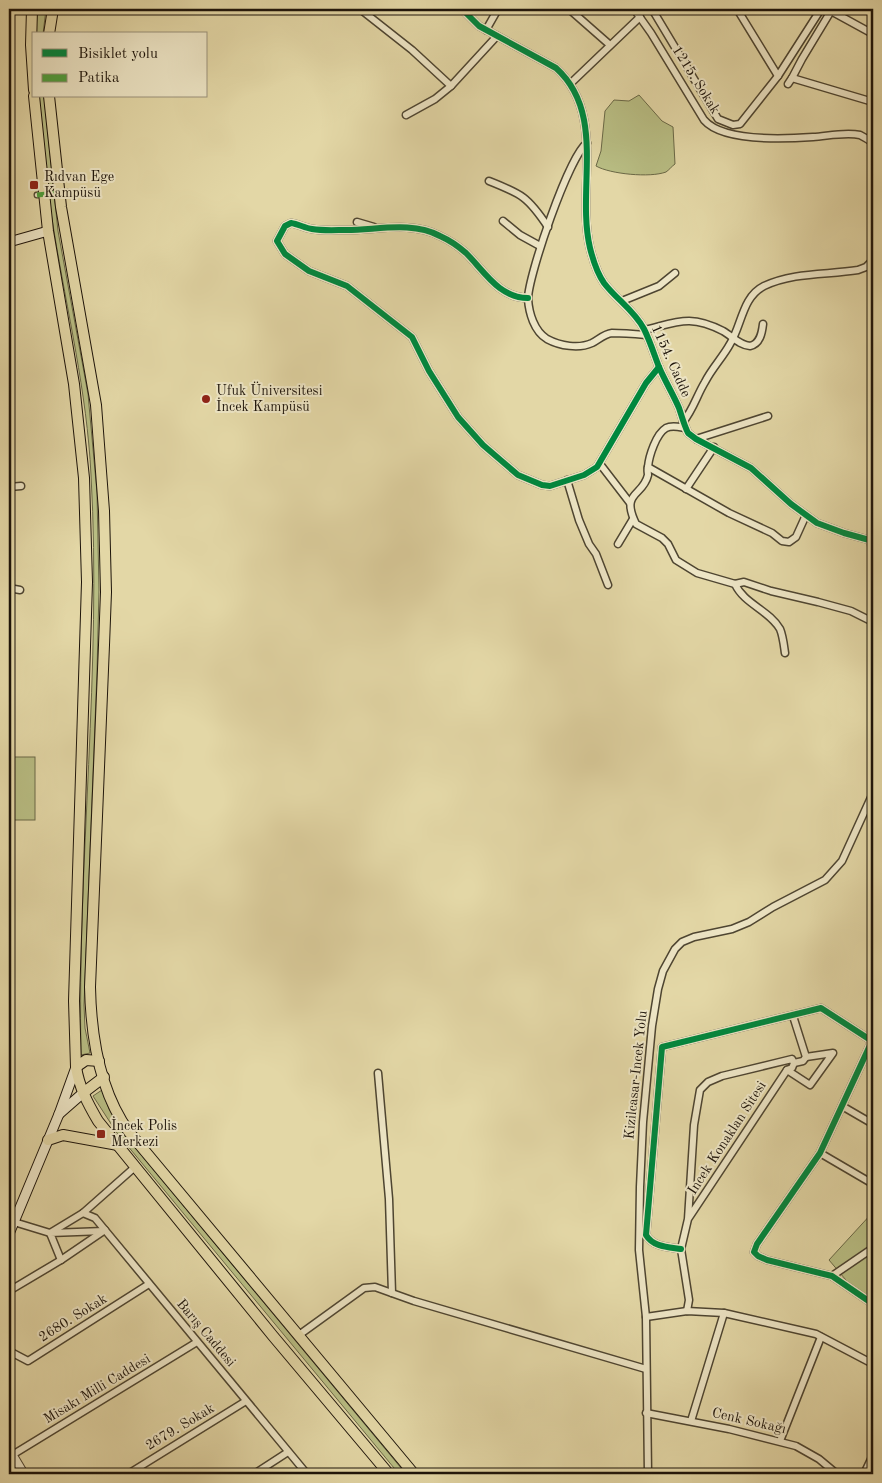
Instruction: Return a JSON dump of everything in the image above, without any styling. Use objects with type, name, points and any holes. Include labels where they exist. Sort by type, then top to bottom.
[{"type":"main road","points":[[32,9],[32,60]]},
{"type":"main road","points":[[48,32],[53,9]]},
{"type":"main road","points":[[34,98],[40,195],[76,393],[83,453],[87,582],[74,1001],[76,1067],[84,1093],[98,1121],[273,1336],[389,1474]]},
{"type":"main road","points":[[50,98],[64,193],[70,269],[96,405],[104,510],[106,575],[104,645],[90,987],[92,1030],[99,1061],[118,1114],[129,1132],[414,1474]]},
{"type":"main road","points":[[9,242],[48,231]]},
{"type":"main road","points":[[9,1234],[59,1114],[76,1067],[86,1060],[99,1061]]},
{"type":"main road","points":[[59,1114],[104,1077]]},
{"type":"main road","points":[[48,1140],[63,1135],[118,1145]]},
{"type":"street","points":[[360,9],[412,50],[451,86]]},
{"type":"street","name":"1154. Cadde","points":[[462,9],[479,26],[556,68],[571,83],[583,113],[587,143],[584,205],[586,230],[597,270],[604,283],[633,312],[645,332],[688,433],[751,468],[806,515],[844,533],[872,541]]},
{"type":"street","points":[[486,30],[498,9]]},
{"type":"street","points":[[569,9],[610,45]]},
{"type":"street","name":"1215. Sokak","points":[[634,9],[709,125],[727,133],[756,137],[788,139],[850,134],[861,136],[873,143]]},
{"type":"street","points":[[737,9],[778,76]]},
{"type":"street","points":[[654,10],[718,119],[733,125],[740,124],[778,76],[821,9]]},
{"type":"street","points":[[873,34],[831,11],[790,81],[873,102]]},
{"type":"street","points":[[571,83],[640,17]]},
{"type":"street","points":[[406,115],[435,99],[451,86],[497,36]]},
{"type":"street","points":[[587,143],[567,176],[540,246],[530,279],[528,298],[530,314],[534,323],[546,338],[557,343],[580,346],[590,344],[612,333],[645,332],[686,320],[696,321],[719,329],[746,346],[754,345],[762,333],[764,324]]},
{"type":"street","points":[[489,181],[526,198],[534,206],[548,227]]},
{"type":"street","points":[[40,195],[64,193]]},
{"type":"street","points":[[357,222],[383,229]]},
{"type":"street","points":[[503,222],[520,235],[540,246]]},
{"type":"street","points":[[528,298],[514,296],[492,283],[465,252],[427,230],[404,228],[311,229],[291,223],[286,226],[277,241],[285,254],[293,260],[309,271],[347,286],[412,337],[429,371],[458,416],[483,445],[518,476],[542,486],[550,486],[589,472],[600,464],[602,455],[646,383],[659,367]]},
{"type":"street","points":[[630,503],[634,493],[643,485],[648,475],[648,467],[654,446],[663,430],[668,427],[684,425],[705,381],[733,338],[744,309],[751,297],[764,286],[796,276],[858,270],[866,267],[873,260]]},
{"type":"street","points":[[622,301],[659,286],[675,273]]},
{"type":"street","points":[[696,439],[768,416]]},
{"type":"street","points":[[686,489],[714,448]]},
{"type":"street","points":[[600,464],[630,503],[633,518],[640,528],[662,538],[668,544],[676,560],[681,564],[697,573],[735,584],[744,582],[771,591],[818,602],[851,612],[873,622]]},
{"type":"street","points":[[648,467],[729,513],[772,533],[782,541],[789,542],[796,538],[806,515]]},
{"type":"street","points":[[567,480],[579,520],[589,544],[596,554],[608,585]]},
{"type":"street","points":[[9,487],[21,486]]},
{"type":"street","points":[[618,544],[633,518]]},
{"type":"street","points":[[872,541],[873,565]]},
{"type":"street","points":[[735,584],[738,591],[762,610],[780,629],[785,653]]},
{"type":"street","points":[[9,588],[20,590]]},
{"type":"street","name":"Kizilcasar-Incek Yolu","points":[[648,1474],[646,1317],[639,1250],[642,1131],[652,1026],[663,971],[675,949],[682,942],[694,937],[732,929],[825,880],[842,861],[873,793]]},
{"type":"street","points":[[680,1248],[656,1244],[649,1240],[646,1234],[662,1047],[821,1008],[872,1041],[820,1153],[757,1244],[754,1252],[767,1260],[832,1276],[873,1304]]},
{"type":"street","points":[[787,1070],[810,1085],[833,1053],[806,1057],[793,1016]]},
{"type":"street","name":"Incek Konaklan Sitesi","points":[[688,1219],[787,1070],[792,1068],[794,1064],[803,1061],[806,1057]]},
{"type":"street","points":[[687,1311],[689,1300],[680,1248],[688,1219],[694,1125],[698,1098],[702,1087],[722,1076],[741,1071],[792,1059],[794,1064]]},
{"type":"street","points":[[378,1073],[389,1199],[392,1294]]},
{"type":"street","points":[[842,1106],[873,1124]]},
{"type":"street","points":[[820,1153],[873,1184]]},
{"type":"street","points":[[50,1233],[83,1213],[135,1167]]},
{"type":"street","name":"Barış Caddesi","points":[[83,1213],[95,1218],[307,1474]]},
{"type":"street","points":[[14,1222],[50,1233],[105,1230]]},
{"type":"street","points":[[9,1291],[61,1260],[105,1230]]},
{"type":"street","points":[[50,1233],[61,1260]]},
{"type":"street","points":[[832,1276],[873,1248]]},
{"type":"street","name":"2680. Sokak","points":[[9,1351],[28,1361],[149,1284]]},
{"type":"street","points":[[299,1335],[364,1288],[375,1287],[392,1294],[646,1369]]},
{"type":"street","points":[[646,1317],[687,1311],[724,1313],[821,1337],[873,1364]]},
{"type":"street","points":[[691,1421],[724,1313]]},
{"type":"street","points":[[780,1441],[821,1337]]},
{"type":"street","name":"Misakı Milli Caddesi","points":[[10,1453],[197,1342]]},
{"type":"street","name":"2679. Sokak","points":[[128,1474],[246,1401]]},
{"type":"street","name":"Cenk Sokağı","points":[[646,1412],[796,1446],[819,1459],[837,1474]]},
{"type":"street","points":[[254,1474],[288,1452]]},
{"type":"street","points":[[10,1453],[24,1474]]},
{"type":"street","points":[[864,1474],[873,1456]]},
{"type":"green space","points":[[37,9],[46,9],[43,32],[36,32]]},
{"type":"green space","points":[[639,95],[662,121],[673,127],[675,164],[666,172],[650,175],[620,173],[596,166],[601,151],[605,111],[614,100],[629,101]]},
{"type":"green space","points":[[39,98],[44,98],[58,231],[88,394],[97,493],[99,590],[97,671],[84,1005],[85,1028],[90,1053],[81,1055],[82,910],[92,692],[94,547],[89,444],[81,383],[51,214]]},
{"type":"green space","points":[[9,757],[35,757],[35,820],[9,820]]},
{"type":"green space","points":[[102,1090],[109,1109],[128,1139],[406,1474],[399,1474],[117,1133],[93,1096]]},
{"type":"green space","points":[[873,1212],[873,1312],[829,1260]]},
{"type":"marked path","points":[[37,195],[68,192]]},
{"type":"cycle path","points":[[462,9],[479,26],[556,68],[572,87],[581,107],[585,130],[587,153],[587,225],[594,262],[604,283],[635,316],[644,329],[688,433],[751,468],[791,504],[817,523],[873,541]]},
{"type":"cycle path","points":[[528,298],[518,297],[500,289],[466,253],[447,239],[429,231],[394,227],[358,230],[321,230],[291,223],[285,226],[277,241],[285,254],[309,271],[347,286],[412,337],[429,371],[458,417],[483,445],[518,475],[542,485],[550,486],[584,475],[597,467],[646,383],[659,367]]},
{"type":"cycle path","points":[[681,1249],[657,1244],[646,1235],[662,1047],[821,1008],[872,1041],[820,1153],[757,1244],[754,1252],[767,1260],[832,1276],[873,1304]]},
{"type":"place","name":"Rıdvan Ege Kampüsü","points":[[34,185]]},
{"type":"place","name":"Ufuk Üniversitesi İncek Kampüsü","points":[[206,399]]},
{"type":"place","name":"İncek Polis Merkezi","points":[[101,1134]]}]
